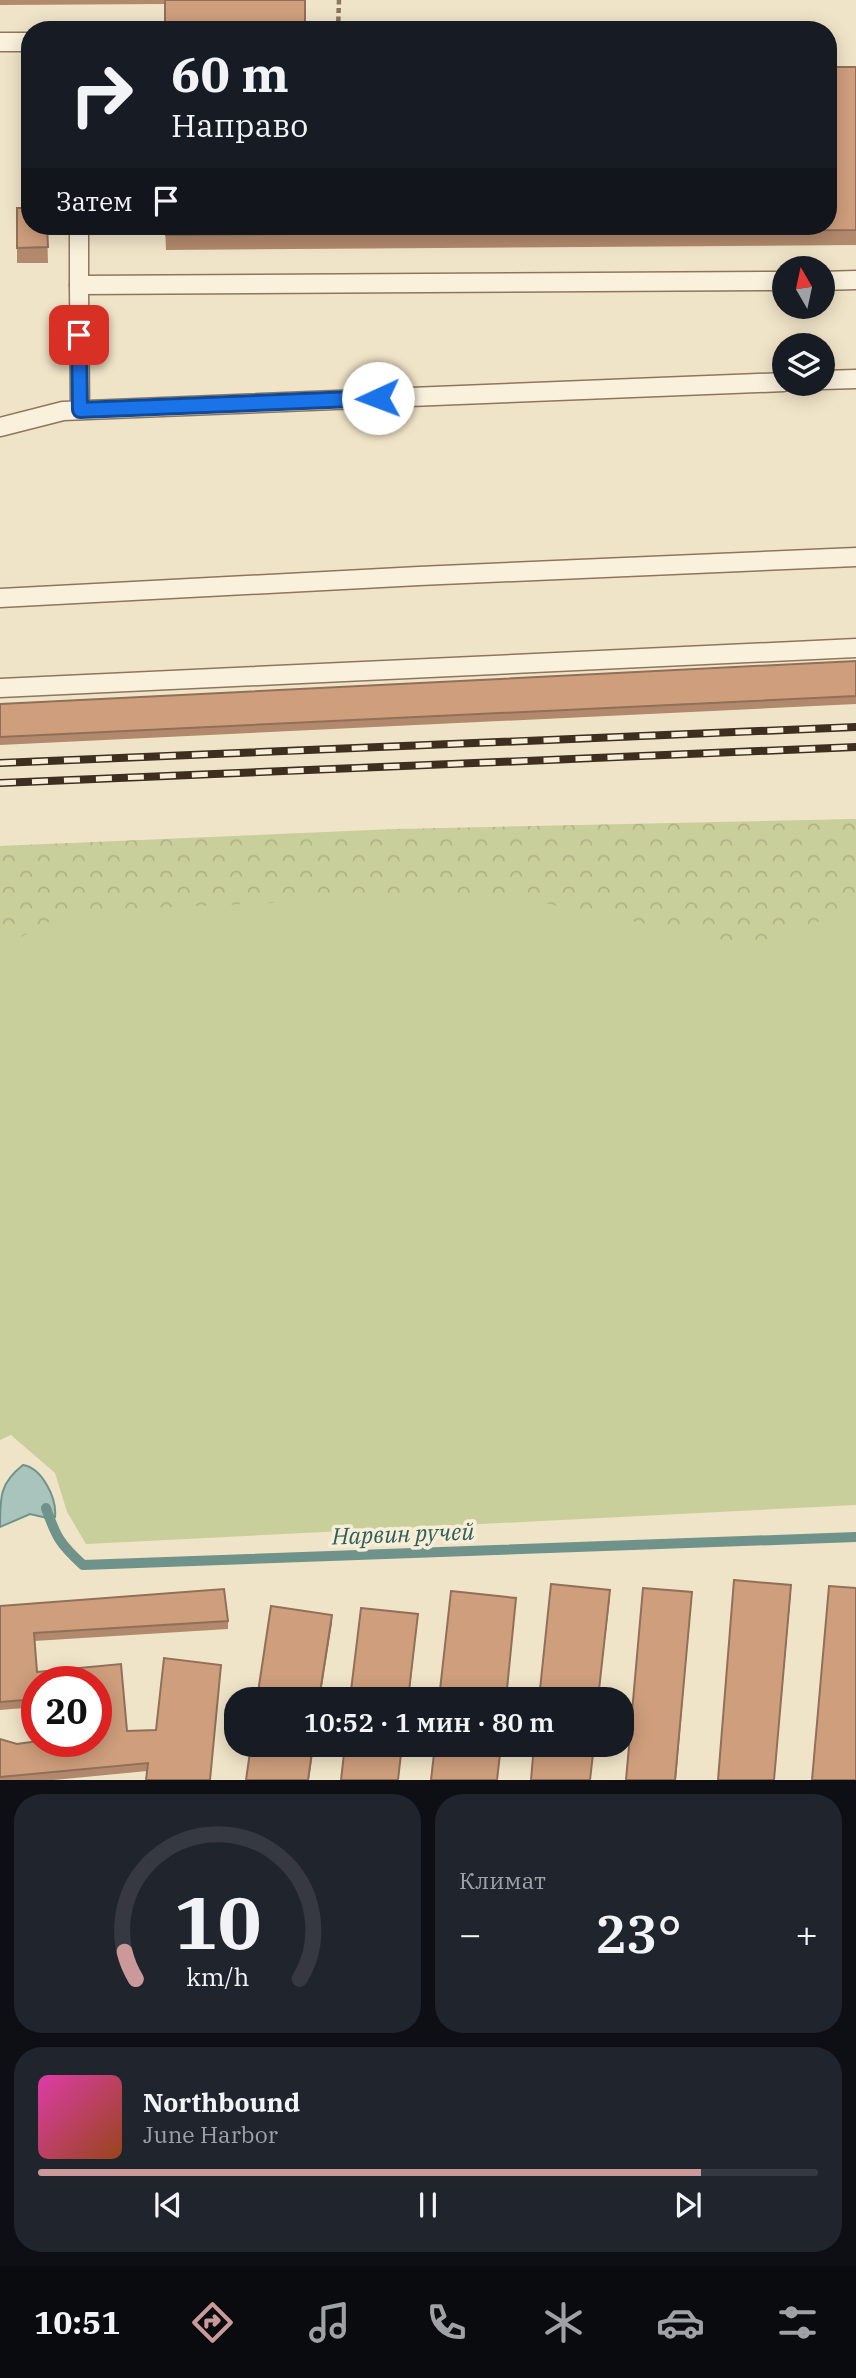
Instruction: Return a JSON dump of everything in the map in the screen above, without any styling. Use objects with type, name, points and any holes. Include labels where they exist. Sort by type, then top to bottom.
[{"type":"lane","points":[[0,42],[21,42]]},
{"type":"lane","points":[[79,235],[80,410]]},
{"type":"lane","points":[[835,281],[856,280]]},
{"type":"lane","points":[[79,285],[772,281]]},
{"type":"lane","points":[[835,380],[856,379]]},
{"type":"lane","points":[[0,427],[62,411],[772,382]]},
{"type":"lane","points":[[0,598],[419,576],[856,558]]},
{"type":"lane","points":[[0,688],[856,648]]},
{"type":"path","points":[[338,0],[338,21]]},
{"type":"green space","points":[[856,819],[856,1505],[86,1544],[67,1512],[55,1473],[11,1435],[0,1440],[0,846]]},
{"type":"green space","points":[[856,819],[856,909],[749,945],[500,894],[70,911],[0,948],[0,846],[395,829]]},
{"type":"water","points":[[23,1465],[36,1472],[47,1485],[54,1501],[55,1517],[30,1514],[0,1527],[3,1491],[10,1478]]},
{"type":"building","points":[[165,0],[305,0],[305,21],[165,21]]},
{"type":"building","points":[[837,67],[856,67],[856,230],[837,230]]},
{"type":"building","points":[[17,208],[21,208],[21,235],[47,235],[48,247],[17,248]]},
{"type":"building","points":[[856,661],[856,696],[0,737],[0,704]]},
{"type":"building","points":[[734,1580],[791,1585],[774,1780],[718,1780]]},
{"type":"building","points":[[551,1584],[610,1590],[599,1687],[540,1687]]},
{"type":"building","points":[[829,1586],[856,1588],[856,1780],[812,1780]]},
{"type":"building","points":[[643,1588],[692,1592],[675,1780],[626,1780],[628,1757],[634,1757],[634,1690]]},
{"type":"building","points":[[224,1589],[228,1621],[34,1633],[37,1666],[21,1666],[21,1700],[0,1702],[0,1606]]},
{"type":"building","points":[[451,1591],[516,1598],[507,1687],[440,1687]]},
{"type":"building","points":[[271,1606],[332,1615],[321,1687],[259,1687]]},
{"type":"building","points":[[361,1608],[418,1614],[409,1687],[351,1687]]},
{"type":"building","points":[[164,1658],[221,1665],[210,1780],[146,1780],[148,1763],[0,1777],[0,1739],[21,1743],[21,1757],[112,1757],[112,1666],[100,1666],[121,1664],[127,1731],[156,1730]]},
{"type":"building","points":[[249,1757],[311,1757],[308,1780],[246,1780]]},
{"type":"building","points":[[344,1757],[401,1757],[398,1780],[341,1780]]},
{"type":"building","points":[[434,1757],[500,1757],[497,1780],[431,1780]]},
{"type":"building","points":[[533,1757],[593,1757],[590,1780],[531,1780]]},
{"type":"waterway","name":"Нарвин ручей","points":[[46,1508],[60,1540],[83,1565],[856,1537]]},
{"type":"railway","points":[[0,763],[856,727]]},
{"type":"railway","points":[[0,783],[856,747]]},
{"type":"route","points":[[79,335],[80,410],[378,398]]}]
